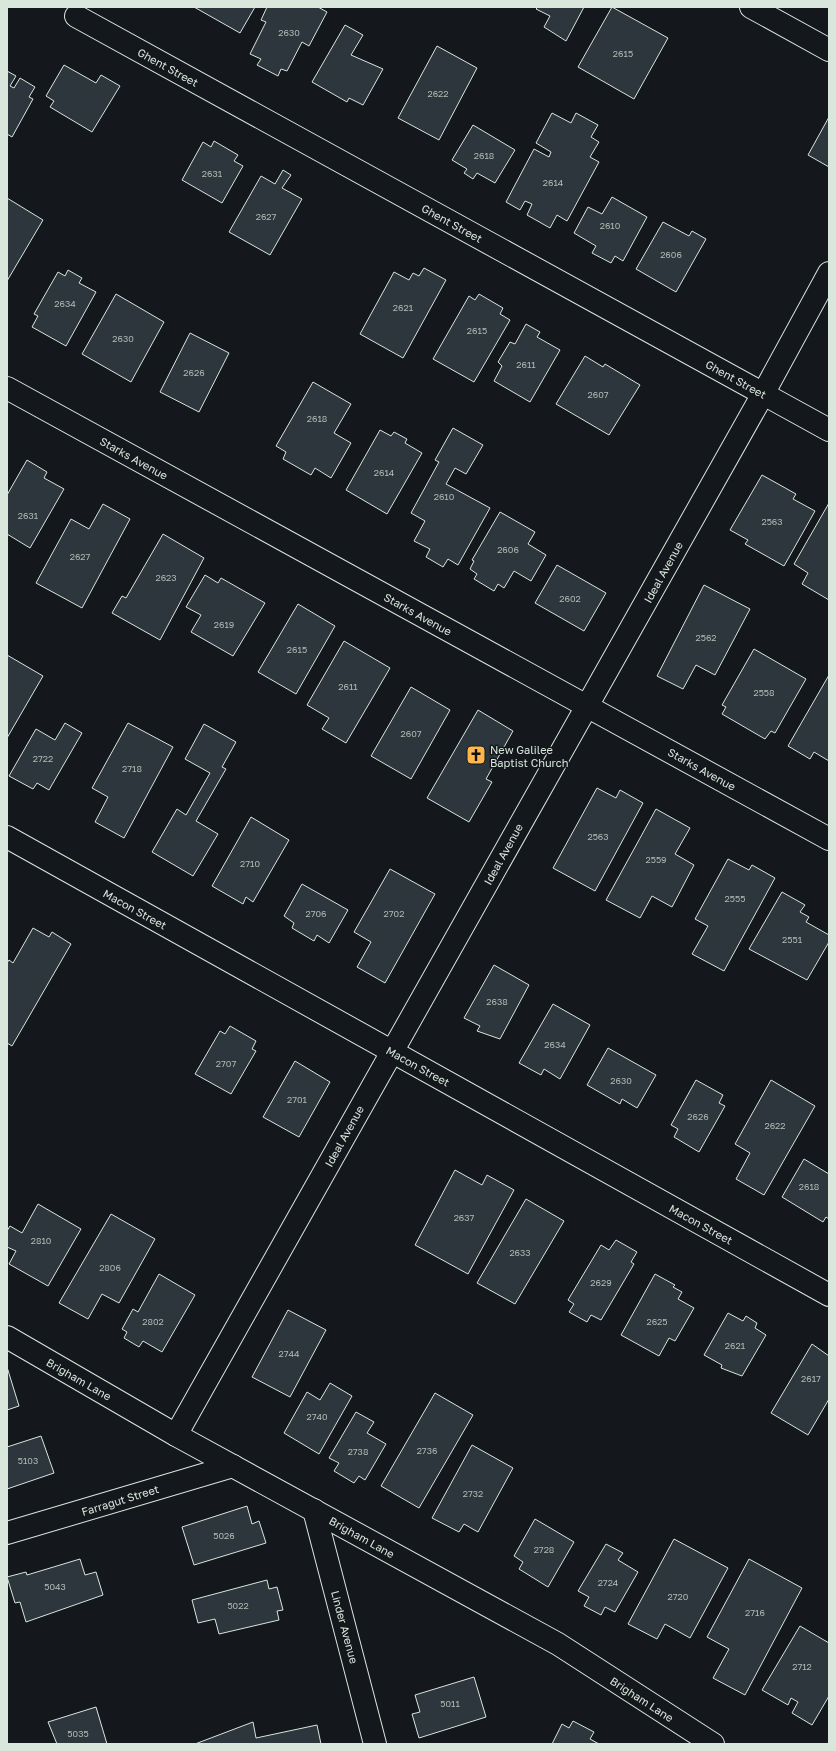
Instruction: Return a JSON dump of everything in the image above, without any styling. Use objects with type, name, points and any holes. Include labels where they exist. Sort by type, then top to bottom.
[{"type":"street","points":[[752,7],[829,50]]},
{"type":"street","name":"Ghent Street","points":[[76,16],[829,430]]},
{"type":"street","name":"Ideal Avenue","points":[[176,1435],[763,394],[829,273]]},
{"type":"street","name":"Starks Avenue","points":[[7,388],[829,839]]},
{"type":"street","name":"Macon Street","points":[[7,837],[829,1295]]},
{"type":"street","name":"Brigham Lane","points":[[7,1337],[176,1435],[558,1644],[713,1744]]},
{"type":"street","name":"Farragut Street","points":[[7,1533],[232,1466]]},
{"type":"street","name":"Linder Avenue","points":[[314,1510],[375,1744]]},
{"type":"building","points":[[194,7],[255,7],[240,33]]},
{"type":"building","points":[[267,7],[318,7],[327,12],[309,46],[302,42],[287,71],[281,69],[278,76],[257,65],[261,59],[250,54],[266,22],[261,20]]},
{"type":"building","points":[[538,7],[584,7],[566,41],[544,27],[550,16],[536,9]]},
{"type":"building","points":[[612,7],[668,38],[634,99],[578,67]]},
{"type":"building","points":[[345,25],[363,35],[351,55],[383,69],[363,105],[349,98],[347,102],[312,82]]},
{"type":"building","points":[[437,46],[477,68],[439,140],[398,118]]},
{"type":"building","points":[[64,65],[96,83],[101,75],[120,86],[92,132],[50,107],[54,101],[46,96]]},
{"type":"building","points":[[7,71],[16,76],[10,86],[14,88],[20,78],[35,87],[29,97],[33,99],[12,137],[7,134]]},
{"type":"building","points":[[552,113],[571,123],[576,113],[598,125],[591,137],[599,142],[590,157],[599,162],[567,221],[557,215],[550,228],[527,215],[532,204],[525,201],[520,210],[506,202],[534,149],[549,157],[551,152],[536,143]]},
{"type":"building","points":[[829,117],[829,167],[808,155]]},
{"type":"building","points":[[473,125],[515,150],[495,183],[477,173],[473,179],[464,173],[467,169],[452,160]]},
{"type":"building","points":[[214,141],[238,155],[234,161],[243,166],[222,203],[182,180],[203,142],[211,147]]},
{"type":"building","points":[[283,170],[291,175],[282,188],[302,199],[270,255],[229,232],[261,176],[275,184]]},
{"type":"building","points":[[612,197],[647,217],[623,261],[615,256],[611,263],[592,253],[596,246],[574,233],[588,207],[602,214]]},
{"type":"building","points":[[7,198],[43,220],[7,281]]},
{"type":"building","points":[[663,222],[689,236],[692,231],[706,239],[676,292],[636,269]]},
{"type":"building","points":[[424,268],[446,280],[403,358],[360,334],[394,272],[409,280],[413,273],[419,276]]},
{"type":"building","points":[[68,270],[82,278],[79,283],[96,292],[66,346],[32,327],[38,316],[34,314],[58,272],[65,276]]},
{"type":"building","points":[[116,294],[164,322],[131,382],[82,354]]},
{"type":"building","points":[[479,294],[503,308],[500,314],[510,320],[474,382],[433,359],[469,296],[475,300]]},
{"type":"building","points":[[526,324],[540,332],[537,337],[560,350],[530,402],[494,381],[502,366],[498,362],[510,342],[515,344]]},
{"type":"building","points":[[190,333],[229,353],[199,412],[160,392]]},
{"type":"building","points":[[585,356],[603,367],[605,364],[640,385],[609,435],[556,404]]},
{"type":"building","points":[[313,382],[351,404],[334,433],[351,443],[331,478],[315,468],[311,475],[283,459],[286,452],[276,446]]},
{"type":"building","points":[[453,428],[483,445],[466,474],[455,468],[446,484],[490,508],[458,565],[448,559],[443,567],[426,557],[430,549],[414,541],[425,521],[411,513],[439,462],[435,460]]},
{"type":"building","points":[[380,430],[391,436],[394,432],[407,439],[405,443],[422,453],[387,514],[346,490]]},
{"type":"building","points":[[27,460],[47,472],[44,478],[64,489],[30,548],[7,534],[7,495]]},
{"type":"building","points":[[762,475],[796,494],[793,499],[815,511],[784,566],[745,544],[748,540],[730,530]]},
{"type":"building","points":[[829,503],[829,600],[802,584],[808,573],[794,564]]},
{"type":"building","points":[[103,504],[130,519],[82,608],[36,583],[71,519],[89,529]]},
{"type":"building","points":[[500,512],[535,532],[528,544],[546,555],[531,581],[514,571],[504,588],[498,584],[494,591],[474,579],[477,574],[470,569],[474,561],[472,560]]},
{"type":"building","points":[[163,534],[204,558],[160,640],[112,613],[122,596],[126,598]]},
{"type":"building","points":[[557,565],[606,593],[584,631],[535,603]]},
{"type":"building","points":[[205,575],[218,583],[221,578],[265,603],[233,656],[191,632],[201,615],[186,607]]},
{"type":"building","points":[[704,585],[750,609],[715,675],[696,665],[683,689],[657,676]]},
{"type":"building","points":[[298,604],[335,626],[296,694],[258,672]]},
{"type":"building","points":[[344,641],[390,668],[346,743],[322,729],[329,718],[307,705]]},
{"type":"building","points":[[754,649],[806,679],[775,733],[771,731],[765,739],[722,714],[726,707],[722,705]]},
{"type":"building","points":[[7,655],[43,676],[7,738]]},
{"type":"building","points":[[829,675],[829,761],[814,752],[810,759],[788,746]]},
{"type":"building","points":[[411,687],[450,710],[411,779],[371,756]]},
{"type":"building","name":"New Galilee Baptist Church","points":[[478,710],[513,731],[486,779],[492,782],[469,822],[427,798]]},
{"type":"building","points":[[65,723],[82,733],[49,790],[37,783],[33,789],[9,776],[36,729],[55,740]]},
{"type":"building","points":[[128,723],[173,747],[124,838],[95,822],[108,797],[92,788]]},
{"type":"building","points":[[204,724],[236,742],[222,767],[226,769],[196,821],[218,834],[193,876],[152,852],[177,809],[186,815],[210,773],[185,759]]},
{"type":"building","points":[[597,788],[616,798],[620,790],[643,803],[595,891],[553,868]]},
{"type":"building","points":[[656,809],[690,828],[675,854],[694,865],[672,907],[652,896],[640,918],[606,900]]},
{"type":"building","points":[[251,817],[289,840],[253,902],[246,897],[243,904],[212,886]]},
{"type":"building","points":[[728,859],[749,870],[752,865],[775,878],[724,971],[692,954],[708,926],[695,919]]},
{"type":"building","points":[[390,869],[435,894],[385,983],[357,967],[371,942],[354,932]]},
{"type":"building","points":[[302,884],[348,910],[329,943],[317,935],[314,941],[292,928],[294,923],[284,916]]},
{"type":"building","points":[[782,892],[805,905],[800,912],[809,917],[806,922],[829,935],[829,942],[807,980],[749,949]]},
{"type":"building","points":[[33,928],[49,937],[52,932],[71,944],[12,1046],[7,1043],[7,963],[9,960],[13,963]]},
{"type":"building","points":[[494,965],[529,985],[500,1039],[477,1031],[480,1026],[464,1018]]},
{"type":"building","points":[[553,1004],[590,1025],[560,1079],[544,1069],[541,1075],[519,1063]]},
{"type":"building","points":[[230,1026],[256,1041],[252,1049],[256,1051],[231,1094],[195,1074],[220,1031],[225,1034]]},
{"type":"building","points":[[608,1048],[656,1075],[637,1108],[622,1099],[620,1104],[587,1085]]},
{"type":"building","points":[[295,1061],[330,1082],[299,1137],[263,1117]]},
{"type":"building","points":[[696,1080],[723,1095],[719,1103],[725,1106],[699,1152],[674,1137],[678,1129],[671,1125]]},
{"type":"building","points":[[771,1080],[815,1106],[764,1195],[736,1179],[750,1153],[735,1144]]},
{"type":"building","points":[[804,1159],[829,1174],[829,1219],[826,1217],[823,1222],[782,1197]]},
{"type":"building","points":[[455,1170],[482,1185],[487,1175],[514,1190],[468,1274],[415,1245]]},
{"type":"building","points":[[526,1199],[564,1221],[515,1304],[477,1283]]},
{"type":"building","points":[[38,1204],[81,1229],[48,1286],[9,1264],[16,1251],[7,1247],[7,1231],[10,1226],[22,1233]]},
{"type":"building","points":[[111,1214],[155,1239],[119,1303],[102,1294],[88,1319],[59,1303]]},
{"type":"building","points":[[616,1240],[637,1252],[631,1262],[634,1264],[601,1320],[591,1315],[587,1322],[569,1312],[574,1304],[568,1300],[601,1245],[609,1250]]},
{"type":"building","points":[[159,1274],[195,1295],[162,1352],[143,1341],[139,1347],[124,1338],[127,1332],[122,1329],[133,1309],[138,1312]]},
{"type":"building","points":[[655,1274],[675,1285],[673,1287],[682,1292],[678,1299],[694,1308],[675,1341],[669,1338],[659,1356],[621,1335]]},
{"type":"building","points":[[288,1310],[326,1330],[290,1397],[252,1377]]},
{"type":"building","points":[[728,1313],[743,1321],[746,1316],[757,1323],[755,1328],[766,1335],[742,1376],[721,1368],[722,1365],[704,1355]]},
{"type":"building","points":[[812,1344],[829,1356],[829,1399],[808,1435],[771,1413]]},
{"type":"building","points":[[7,1367],[19,1406],[7,1410]]},
{"type":"building","points":[[330,1383],[352,1396],[319,1454],[284,1433],[307,1392],[320,1400]]},
{"type":"building","points":[[435,1393],[473,1415],[419,1508],[381,1486]]},
{"type":"building","points":[[356,1412],[374,1422],[367,1433],[386,1444],[365,1480],[359,1476],[354,1483],[334,1471],[339,1463],[329,1458]]},
{"type":"building","points":[[41,1436],[54,1473],[7,1489],[7,1447]]},
{"type":"building","points":[[472,1445],[513,1468],[478,1532],[464,1524],[459,1532],[432,1518]]},
{"type":"building","points":[[247,1506],[252,1524],[259,1521],[266,1543],[194,1565],[182,1527]]},
{"type":"building","points":[[535,1519],[574,1542],[548,1587],[519,1569],[523,1562],[514,1556]]},
{"type":"building","points":[[674,1539],[728,1568],[690,1638],[665,1624],[657,1639],[628,1624]]},
{"type":"building","points":[[606,1544],[623,1553],[618,1560],[638,1572],[615,1612],[605,1607],[601,1615],[584,1606],[589,1597],[578,1591]]},
{"type":"building","points":[[80,1559],[85,1575],[96,1572],[103,1595],[26,1622],[20,1602],[15,1603],[7,1577],[26,1572],[27,1575]]},
{"type":"building","points":[[749,1559],[802,1588],[745,1695],[713,1678],[729,1649],[707,1637]]},
{"type":"building","points":[[267,1580],[269,1589],[277,1587],[283,1610],[277,1611],[279,1620],[219,1634],[215,1619],[198,1623],[192,1600]]},
{"type":"building","points":[[800,1626],[829,1643],[829,1696],[812,1725],[792,1713],[798,1702],[791,1698],[788,1705],[762,1690]]},
{"type":"building","points":[[474,1677],[486,1717],[419,1738],[412,1714],[420,1712],[415,1695]]},
{"type":"building","points":[[96,1707],[107,1744],[57,1744],[48,1722]]},
{"type":"building","points":[[573,1721],[594,1732],[590,1739],[599,1744],[552,1744],[562,1724],[569,1728]]},
{"type":"building","points":[[253,1722],[256,1738],[317,1725],[321,1744],[195,1744]]},
{"type":"place","name":"New Galilee Baptist Church","points":[[476,755]]}]
